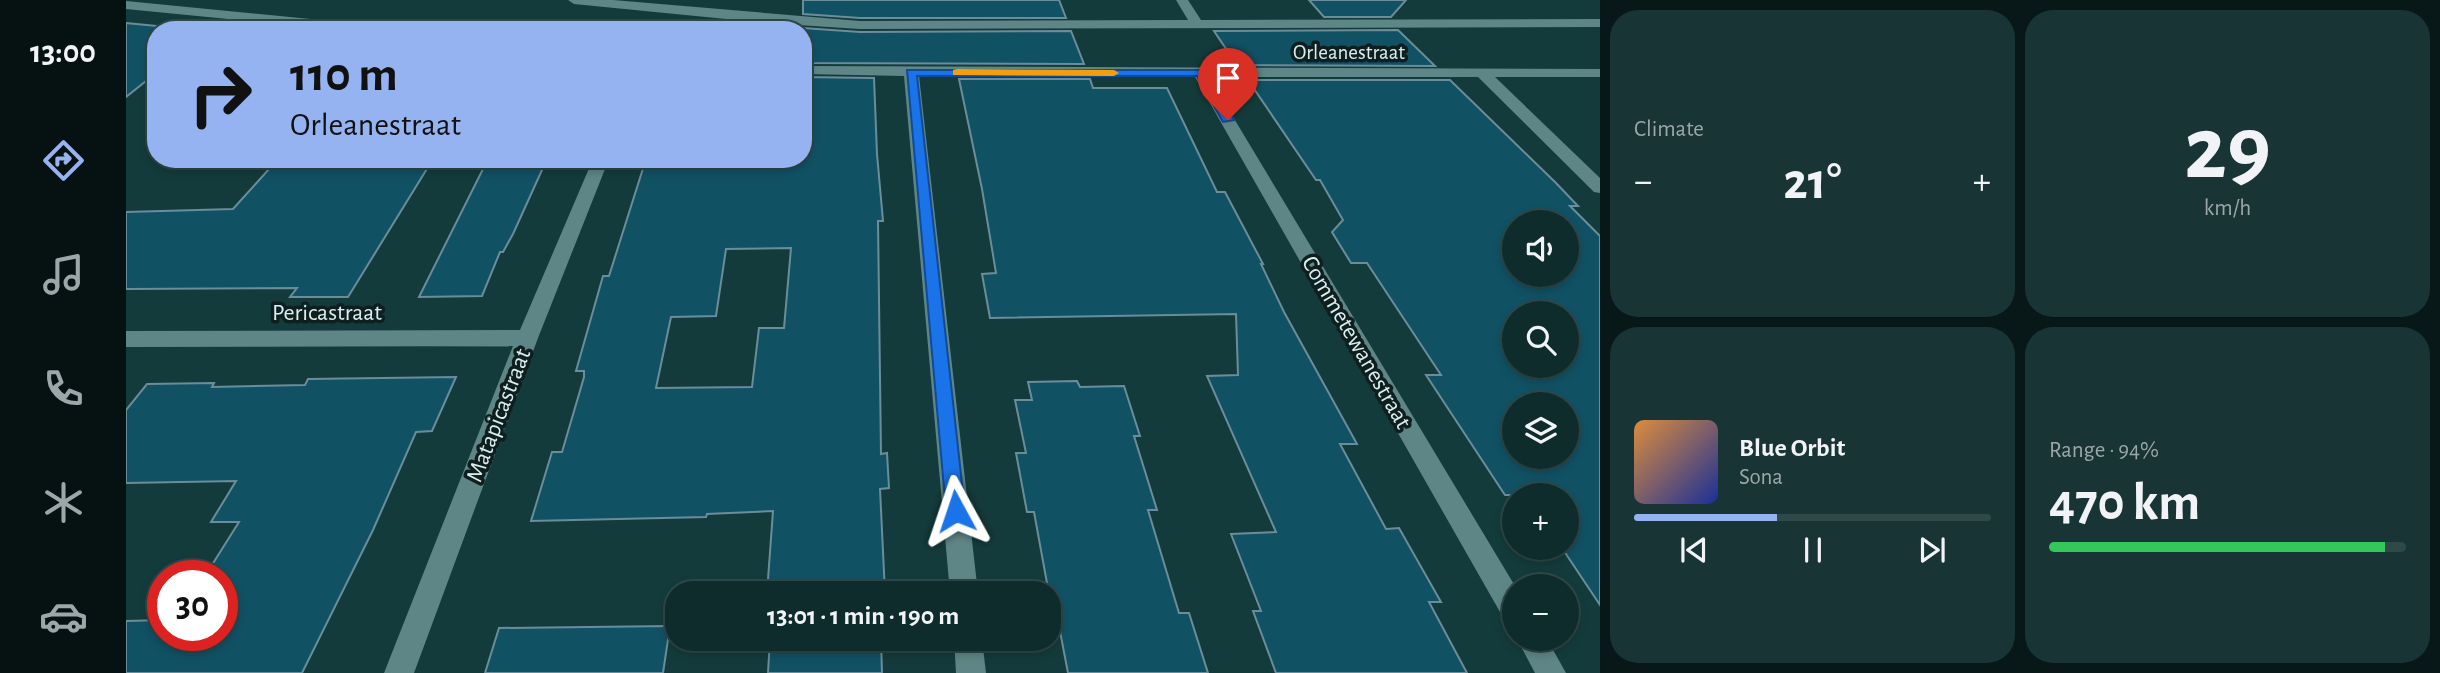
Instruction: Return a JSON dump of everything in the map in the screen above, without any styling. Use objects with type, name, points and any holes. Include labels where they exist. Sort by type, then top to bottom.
[{"type":"street","points":[[575,0],[797,21]]},
{"type":"street","points":[[1182,0],[1196,23]]},
{"type":"street","points":[[126,5],[290,21]]},
{"type":"street","points":[[812,22],[860,25],[1600,23]]},
{"type":"street","name":"Orleanestraat","points":[[812,70],[1600,73]]},
{"type":"street","points":[[911,72],[963,581]]},
{"type":"street","name":"Commetewanestraat","points":[[1200,73],[1502,589]]},
{"type":"street","points":[[1482,73],[1600,188]]},
{"type":"street","name":"Matapicastraat","points":[[399,673],[527,338],[597,168]]},
{"type":"street","name":"Pericastraat","points":[[126,339],[527,338]]},
{"type":"street","points":[[969,651],[971,673]]},
{"type":"street","points":[[1538,651],[1550,673]]},
{"type":"building","points":[[803,0],[1059,0],[1066,18],[860,18],[803,14]]},
{"type":"building","points":[[1309,0],[1406,0],[1391,17],[1324,17]]},
{"type":"building","points":[[126,23],[147,25],[147,80],[126,97]]},
{"type":"building","points":[[812,29],[860,32],[1071,31],[1084,64],[812,63]]},
{"type":"building","points":[[1398,30],[1435,66],[1237,65],[1214,31]]},
{"type":"building","points":[[812,77],[874,78],[883,221],[878,221],[881,454],[887,453],[889,488],[880,489],[884,581],[768,581],[773,511],[707,514],[706,517],[531,521],[552,452],[562,452],[584,377],[584,371],[576,371],[603,276],[609,276],[643,168],[812,168]],"holes":[[[791,248],[784,328],[759,328],[752,387],[656,388],[671,317],[716,316],[726,249]]]},
{"type":"building","points":[[959,79],[1090,79],[1093,88],[1167,88],[1217,192],[1225,192],[1263,264],[1284,312],[1357,444],[1340,444],[1386,529],[1399,528],[1441,602],[1429,602],[1467,673],[1276,673],[1253,611],[1261,611],[1231,534],[1276,532],[1207,376],[1238,375],[1236,314],[990,318],[982,274],[996,273]]},
{"type":"building","points":[[1248,80],[1450,80],[1578,206],[1570,206],[1574,210],[1502,210],[1502,287],[1579,287],[1579,215],[1600,236],[1600,605],[1570,560],[1579,560],[1579,483],[1502,483],[1502,490],[1426,375],[1441,375],[1367,263],[1351,263],[1332,232],[1343,220],[1320,180],[1316,180]]},
{"type":"building","points":[[427,168],[348,297],[290,297],[297,288],[126,289],[126,212],[233,209],[269,169]]},
{"type":"building","points":[[484,168],[543,168],[513,234],[503,252],[500,252],[482,296],[419,297]]},
{"type":"building","points":[[456,377],[432,431],[416,432],[373,530],[302,673],[126,673],[126,621],[147,620],[147,651],[238,651],[238,560],[215,560],[239,522],[211,522],[236,481],[126,483],[126,410],[147,384],[214,383],[212,387],[305,385],[308,379]]},
{"type":"building","points":[[1077,381],[1080,387],[1124,386],[1140,436],[1134,436],[1157,510],[1148,510],[1179,613],[1189,613],[1208,673],[1068,673],[1061,636],[1061,581],[1047,581],[1034,512],[1027,512],[1016,453],[1026,453],[1015,400],[1032,400],[1028,382]]},
{"type":"building","points":[[665,626],[666,651],[663,673],[485,673],[499,628]]},
{"type":"building","points":[[769,651],[881,651],[882,673],[768,673]]},
{"type":"slow traffic","points":[[957,73],[1114,73]]},
{"type":"route","points":[[956,511],[911,72],[1200,73],[1228,120]]}]
